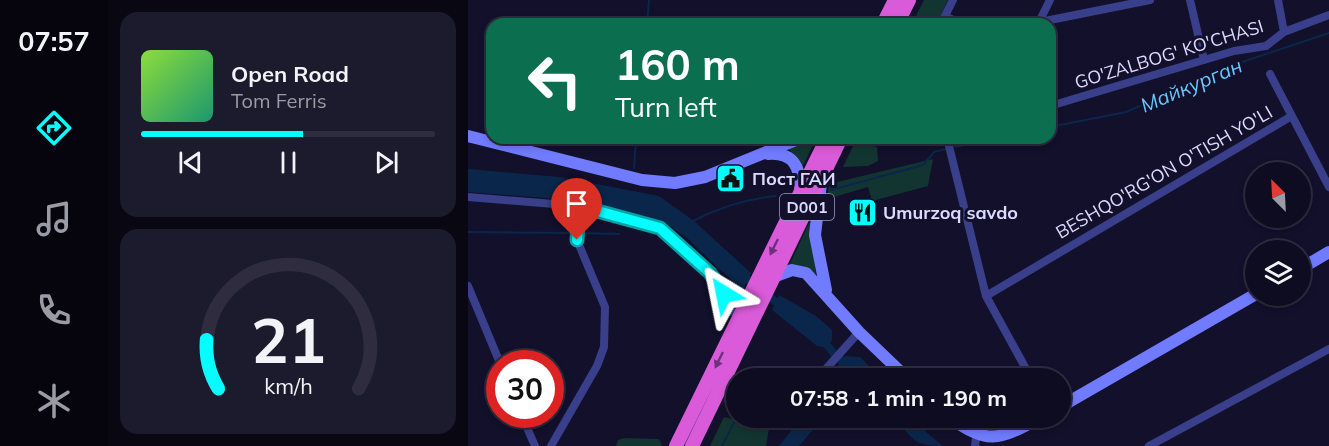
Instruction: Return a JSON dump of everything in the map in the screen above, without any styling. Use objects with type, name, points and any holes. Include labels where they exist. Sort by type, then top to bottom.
[{"type":"highway","points":[[886,18],[895,0]]},
{"type":"highway","points":[[900,18],[909,0]]},
{"type":"highway","name":"D001","points":[[768,274],[800,193],[824,144]]},
{"type":"highway","name":"D001","points":[[676,446],[838,144]]},
{"type":"highway","name":"D001","points":[[692,446],[747,312]]},
{"type":"main road","points":[[468,136],[486,141]]},
{"type":"main road","points":[[500,144],[642,180],[660,182],[682,182],[705,177],[787,144]]},
{"type":"main road","points":[[764,154],[787,155],[793,159],[800,174],[800,193]]},
{"type":"main road","points":[[822,177],[815,235],[827,294]]},
{"type":"main road","points":[[1311,263],[1329,252]]},
{"type":"main road","points":[[768,274],[799,271],[814,279],[859,332],[897,368]]},
{"type":"main road","points":[[1071,400],[1245,300]]},
{"type":"main road","points":[[960,428],[975,442],[1000,439],[1021,428]]},
{"type":"street","points":[[944,18],[953,0]]},
{"type":"street","points":[[1038,18],[1050,0]]},
{"type":"street","points":[[1056,18],[1150,0]]},
{"type":"street","points":[[1190,0],[1204,60]]},
{"type":"street","points":[[1278,0],[1284,32]]},
{"type":"street","name":"GO'ZALBOG' KO'CHASI","points":[[1056,104],[1204,60],[1266,46],[1284,32],[1329,15]]},
{"type":"street","points":[[1270,74],[1290,117]]},
{"type":"street","name":"BESHQO'RG'ON O'TISH YO'LI","points":[[986,296],[1290,117],[1329,187]]},
{"type":"street","points":[[948,144],[986,296],[1026,368]]},
{"type":"street","points":[[468,197],[579,206],[660,228],[710,273],[722,288],[724,307],[747,312]]},
{"type":"street","points":[[552,446],[597,366],[604,348],[605,307],[577,240],[579,206]]},
{"type":"street","points":[[468,286],[495,350]]},
{"type":"street","points":[[827,368],[859,332]]},
{"type":"street","points":[[1149,446],[1329,350]]},
{"type":"street","points":[[528,428],[535,446]]},
{"type":"green space","points":[[924,0],[948,0],[940,18],[915,18]]},
{"type":"green space","points":[[798,144],[813,144],[803,166],[789,149]]},
{"type":"green space","points":[[854,144],[868,144],[877,147],[878,161],[868,166],[843,167]]},
{"type":"green space","points":[[933,159],[928,186],[872,201],[868,187],[834,197],[828,193],[829,184]]},
{"type":"green space","points":[[810,221],[816,275],[808,269],[790,264]]},
{"type":"green space","points":[[724,417],[726,417],[726,428],[769,428],[766,446],[710,446]]},
{"type":"green space","points":[[624,438],[659,439],[662,446],[616,446],[618,440]]},
{"type":"water","points":[[468,169],[560,177],[659,196],[694,221],[751,273],[742,291],[687,238],[663,221],[572,200],[468,192]]},
{"type":"water","points":[[779,295],[816,316],[832,330],[832,340],[827,348],[817,346],[772,310]]},
{"type":"water","points":[[845,356],[860,357],[871,368],[839,368],[838,363]]},
{"type":"water","points":[[793,428],[815,428],[799,446],[779,446]]},
{"type":"water","points":[[903,428],[923,428],[943,446],[925,445],[910,436]]},
{"type":"waterway","points":[[648,18],[649,0]]},
{"type":"waterway","name":"Майкурган","points":[[1056,126],[1126,112],[1239,63],[1329,33]]},
{"type":"waterway","points":[[634,168],[636,144]]},
{"type":"waterway","name":"Майкурган","points":[[955,147],[969,144]]},
{"type":"waterway","name":"Майкурган","points":[[831,190],[923,165],[934,152],[946,149]]},
{"type":"waterway","name":"Майкурган","points":[[693,221],[733,204],[776,196]]},
{"type":"waterway","points":[[468,232],[574,233]]},
{"type":"waterway","points":[[580,233],[619,234]]},
{"type":"waterway","points":[[740,273],[782,307]]},
{"type":"waterway","points":[[822,339],[836,356],[852,368]]},
{"type":"waterway","points":[[722,446],[731,428]]},
{"type":"place","name":"Пост ГАИ","points":[[731,178]]},
{"type":"place","name":"Umurzoq savdo","points":[[862,212]]},
{"type":"route","points":[[577,240],[579,206],[660,228],[710,273],[724,294]]}]
